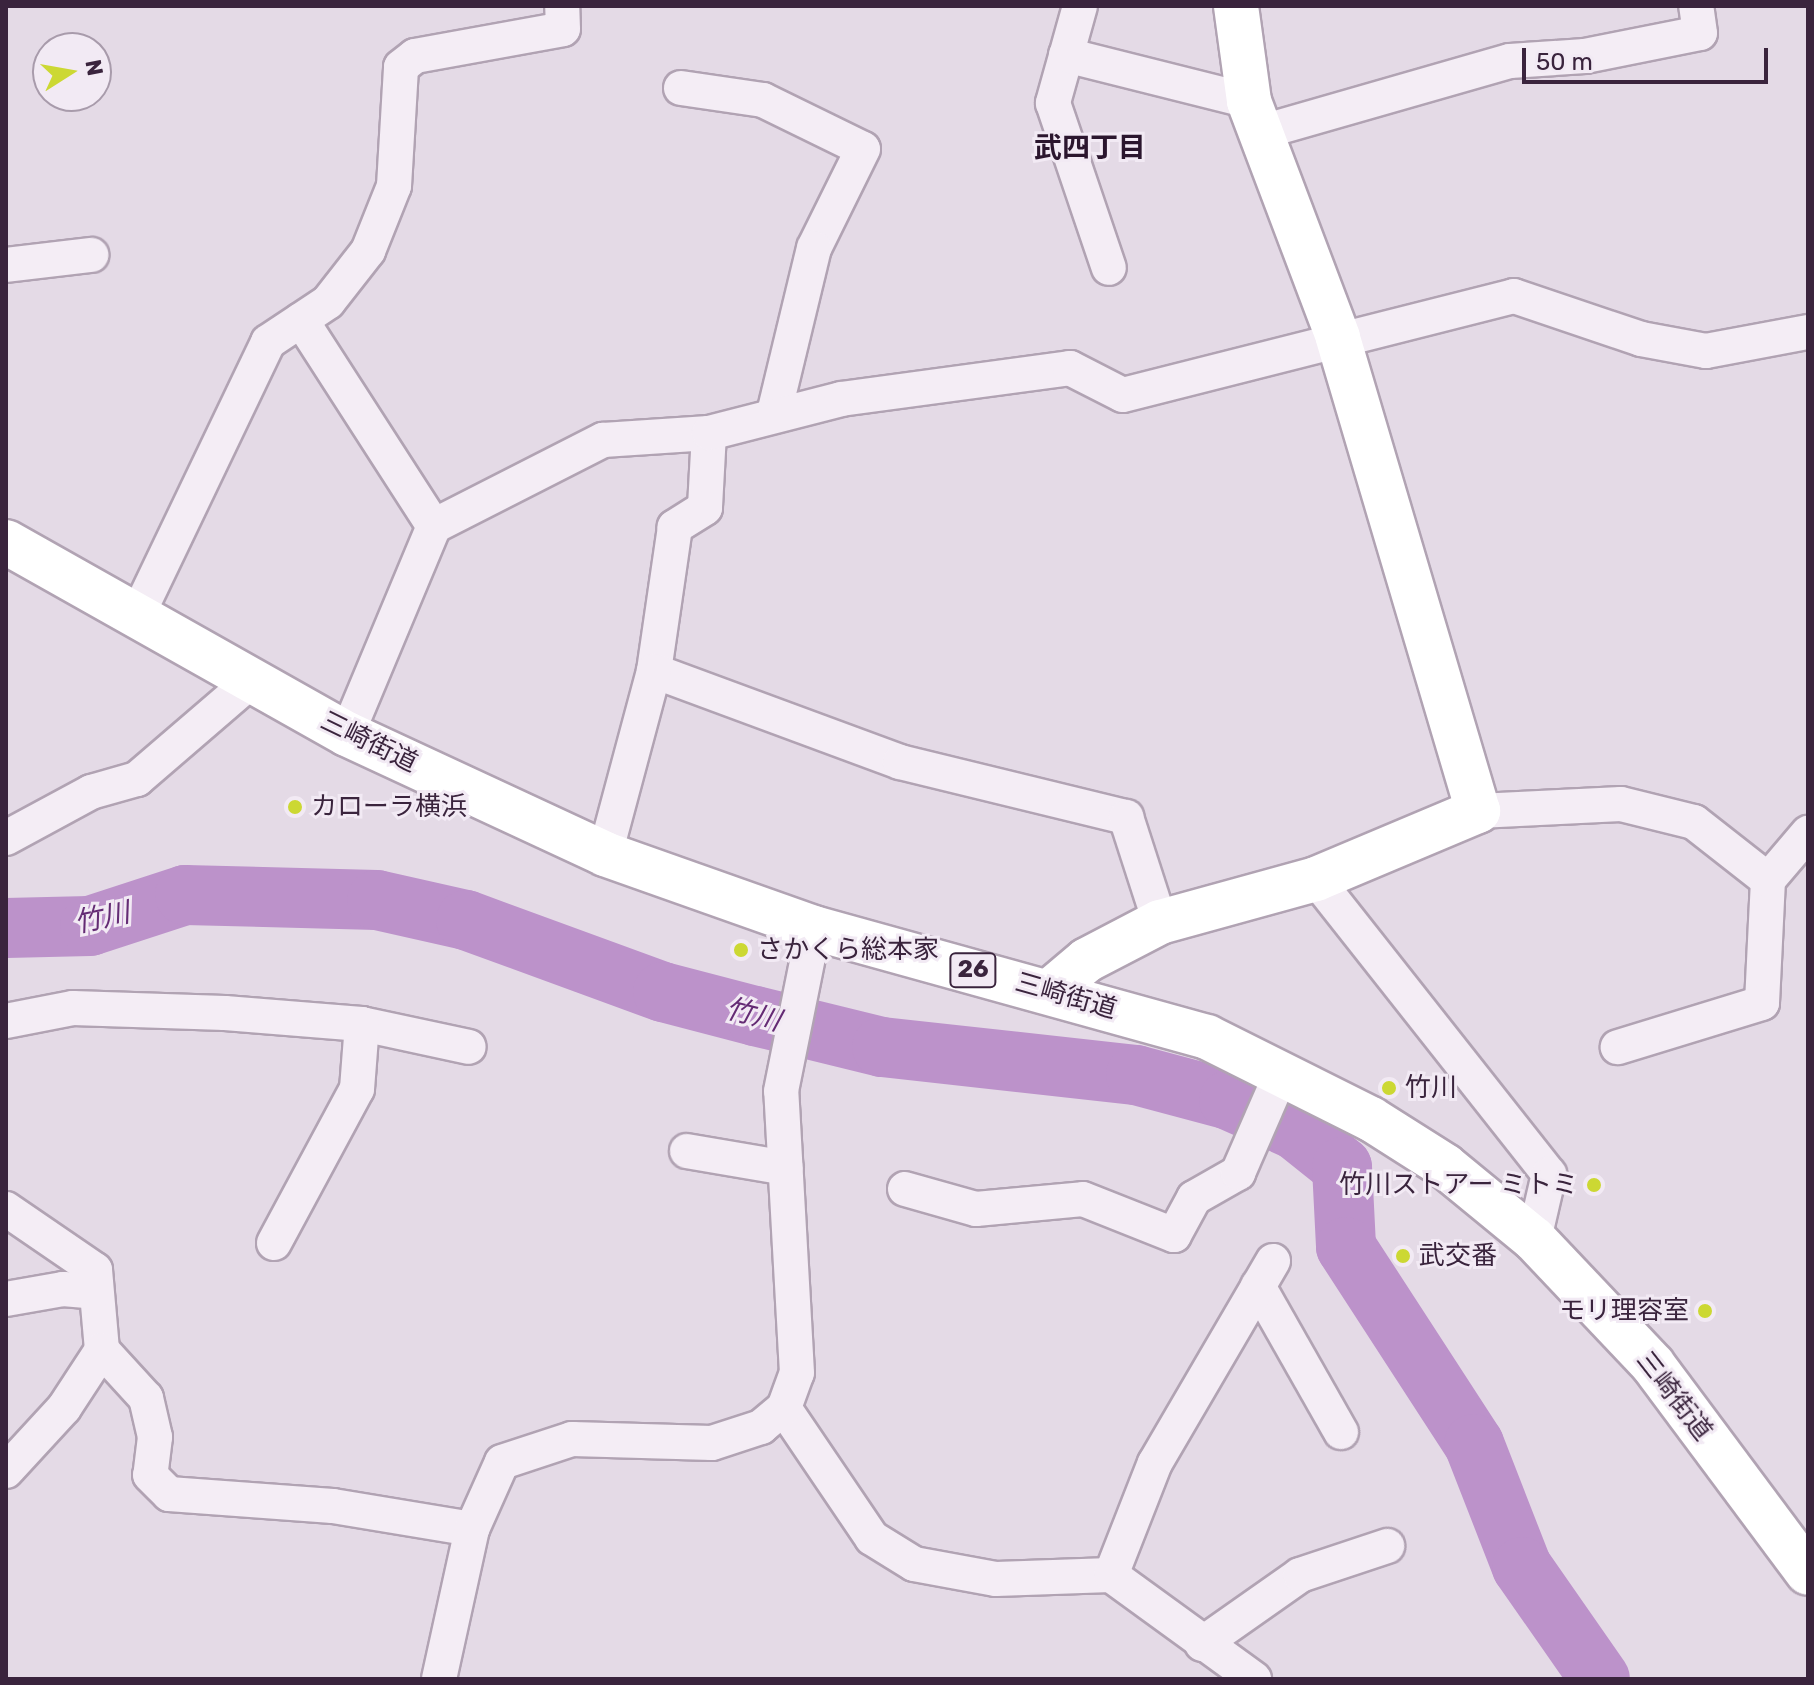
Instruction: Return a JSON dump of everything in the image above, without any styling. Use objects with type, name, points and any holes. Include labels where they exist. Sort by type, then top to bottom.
[{"type":"main road","points":[[1050,991],[1087,960],[1160,922],[1316,879],[1478,811],[1338,337],[1256,116],[1236,6]]},
{"type":"main road","name":"三崎街道","points":[[6,542],[136,618],[347,734],[605,854],[814,928],[1207,1037],[1282,1072],[1445,1166],[1534,1239],[1653,1365],[1808,1573]]},
{"type":"street","points":[[136,618],[268,342],[328,302],[368,251],[394,186],[401,67],[415,56],[563,29],[562,6]]},
{"type":"street","points":[[1080,6],[1053,103],[1109,268]]},
{"type":"street","points":[[1066,55],[1256,116],[1510,61],[1585,56],[1700,33],[1696,6]]},
{"type":"street","points":[[681,88],[763,100],[863,149],[814,248],[774,413]]},
{"type":"street","points":[[6,265],[91,255]]},
{"type":"street","points":[[347,734],[434,526],[603,440],[709,433],[774,413],[1070,368],[1123,395],[1338,337],[1514,296],[1641,339],[1706,351],[1808,332]]},
{"type":"street","points":[[301,320],[434,526]]},
{"type":"street","points":[[605,854],[654,671],[675,527],[705,508],[709,433]]},
{"type":"street","points":[[654,671],[900,762],[1126,817],[1160,922]]},
{"type":"street","points":[[6,838],[91,792],[137,779],[252,680]]},
{"type":"street","points":[[1478,811],[1621,804],[1694,822],[1768,880]]},
{"type":"street","points":[[1618,1047],[1762,1003],[1768,880],[1808,833]]},
{"type":"street","points":[[1316,879],[1549,1174],[1534,1239]]},
{"type":"street","points":[[439,1679],[472,1529],[502,1462],[572,1439],[712,1443],[761,1427],[784,1408],[797,1373],[781,1091],[814,928]]},
{"type":"street","points":[[6,1021],[73,1008],[362,1024],[469,1047]]},
{"type":"street","points":[[274,1243],[357,1089],[362,1024]]},
{"type":"street","points":[[905,1189],[976,1209],[1083,1199],[1174,1235],[1194,1198],[1238,1173],[1282,1072]]},
{"type":"street","points":[[687,1151],[786,1168]]},
{"type":"street","points":[[6,1209],[95,1270],[102,1350],[146,1398],[155,1437],[150,1475],[169,1494],[333,1506],[472,1529]]},
{"type":"street","points":[[1111,1575],[1155,1463],[1266,1273],[1341,1432]]},
{"type":"street","points":[[6,1299],[63,1289],[95,1292]]},
{"type":"street","points":[[6,1471],[64,1408],[102,1350]]},
{"type":"street","points":[[784,1408],[872,1538],[914,1564],[996,1579],[1111,1575],[1148,1595],[1202,1644],[1254,1679]]},
{"type":"street","points":[[1202,1644],[1300,1575],[1387,1546]]},
{"type":"waterway","name":"竹川","points":[[6,928],[90,926],[185,895],[377,900],[466,920],[663,992],[755,1016],[882,1047],[1136,1075],[1229,1100],[1296,1130],[1342,1167],[1346,1247],[1474,1444],[1522,1567],[1600,1679]]},
{"type":"place","name":"カローラ横浜","points":[[295,807]]},
{"type":"place","name":"さかくら総本家","points":[[741,950]]},
{"type":"place","name":"竹川","points":[[1389,1088]]},
{"type":"place","name":"竹川ストアー ミトミ","points":[[1594,1185]]},
{"type":"place","name":"武交番","points":[[1403,1256]]},
{"type":"place","name":"モリ理容室","points":[[1705,1311]]},
{"type":"district","name":"武四丁目","points":[[1090,148]]}]
